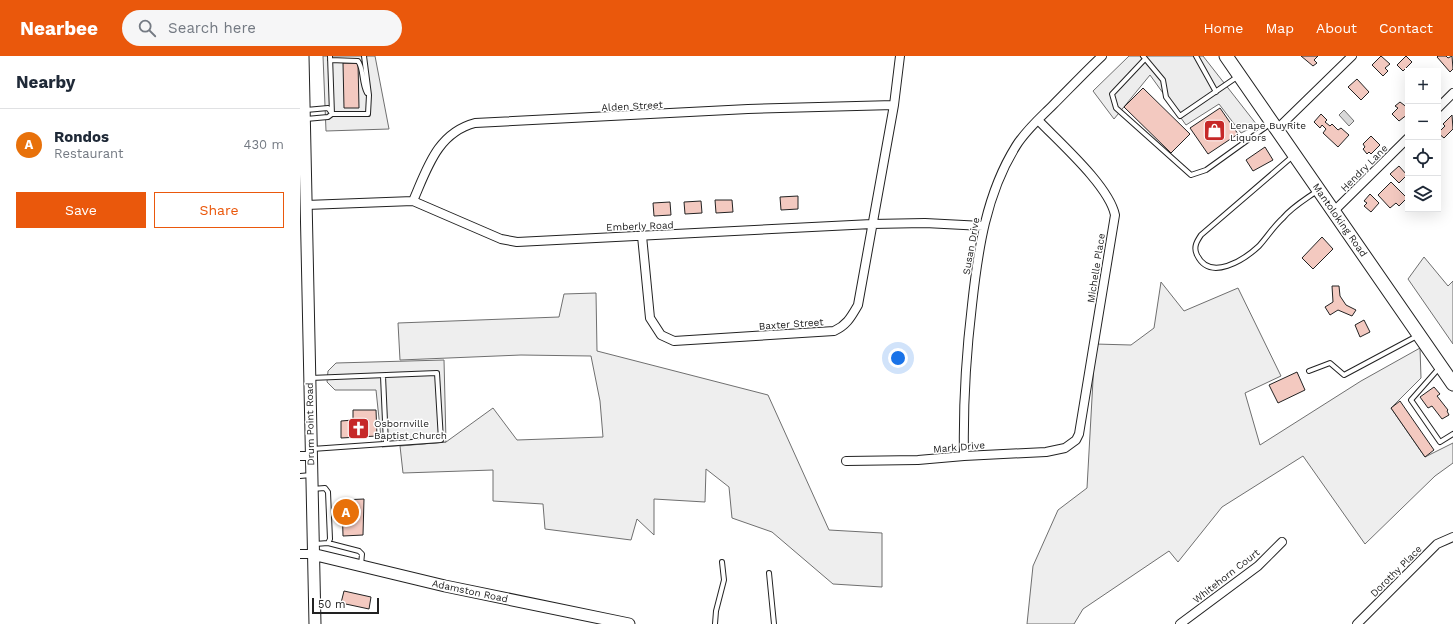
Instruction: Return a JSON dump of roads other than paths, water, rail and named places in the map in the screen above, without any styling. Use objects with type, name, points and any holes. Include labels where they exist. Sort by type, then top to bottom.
[{"type":"main road","name":"Mantoloking Road","points":[[1226,56],[1453,384]]},
{"type":"street","name":"Drum Point Road","points":[[303,56],[302,153],[306,205],[303,233],[304,310],[309,378],[315,624]]},
{"type":"street","name":"Baxter Street","points":[[642,236],[650,318],[661,335],[674,341],[834,331],[842,327],[847,323],[858,305],[894,105],[900,56]]},
{"type":"street","name":"Susan Drive","points":[[964,456],[963,418],[966,351],[983,226],[998,184],[1016,146],[1038,120],[1102,56]]},
{"type":"street","points":[[1274,125],[1352,56]]},
{"type":"street","points":[[1441,105],[1453,93]]},
{"type":"street","name":"Alden Street","points":[[413,201],[434,153],[456,130],[475,123],[748,109],[894,105]]},
{"type":"street","name":"Michelle Place","points":[[1038,120],[1104,189],[1112,204],[1115,215],[1080,434],[1071,444]]},
{"type":"street","name":"Hendry Lane","points":[[1334,212],[1406,140]]},
{"type":"street","name":"Emberly Road","points":[[306,205],[413,201],[501,239],[517,242],[872,224],[925,223],[983,226]]},
{"type":"street","name":"Mark Drive","points":[[846,461],[918,460],[1046,452],[1065,448],[1071,444]]},
{"type":"street","points":[[300,456],[311,452]]},
{"type":"street","name":"Dorothy Place","points":[[1357,624],[1437,544],[1453,537]]},
{"type":"street","name":"Whitehorn Court","points":[[1180,624],[1258,566],[1282,542]]},
{"type":"street","points":[[300,554],[312,549]]},
{"type":"street","name":"Adamston Road","points":[[312,549],[360,565],[445,586],[629,624]]},
{"type":"lane","points":[[303,115],[328,117],[332,114],[368,114],[369,95],[364,56]]},
{"type":"lane","points":[[1196,56],[1216,92]]},
{"type":"lane","points":[[332,114],[330,58],[358,60],[361,68],[363,84],[369,95]]},
{"type":"lane","points":[[1240,76],[1180,116],[1166,97],[1163,80],[1144,58],[1112,94],[1116,108],[1190,175],[1206,170],[1249,139],[1274,125]]},
{"type":"lane","points":[[303,115],[324,108],[330,110],[332,114]]},
{"type":"lane","points":[[1295,155],[1201,235],[1196,243],[1196,252],[1198,256],[1209,268],[1219,268],[1237,262],[1258,246],[1284,216],[1319,189]]},
{"type":"lane","points":[[1309,371],[1330,363],[1344,375],[1419,335]]},
{"type":"lane","points":[[1441,366],[1411,400],[1440,442],[1453,434]]},
{"type":"lane","points":[[309,378],[437,373],[441,440],[311,452]]},
{"type":"lane","points":[[383,376],[386,444]]},
{"type":"lane","points":[[300,476],[312,475]]},
{"type":"lane","points":[[312,488],[325,488],[328,492],[330,539],[328,543]]},
{"type":"lane","points":[[312,549],[328,543],[358,551],[362,554],[360,565]]},
{"type":"lane","points":[[715,624],[716,611],[724,580],[722,562]]},
{"type":"lane","points":[[769,573],[774,624]]},
{"type":"place","name":"Lenape BuyRite Liquors","points":[[1214,131]]},
{"type":"place","name":"Osbornville Baptist Church","points":[[359,429]]},
{"type":"place","name":"Rondos","points":[[346,512]]}]
